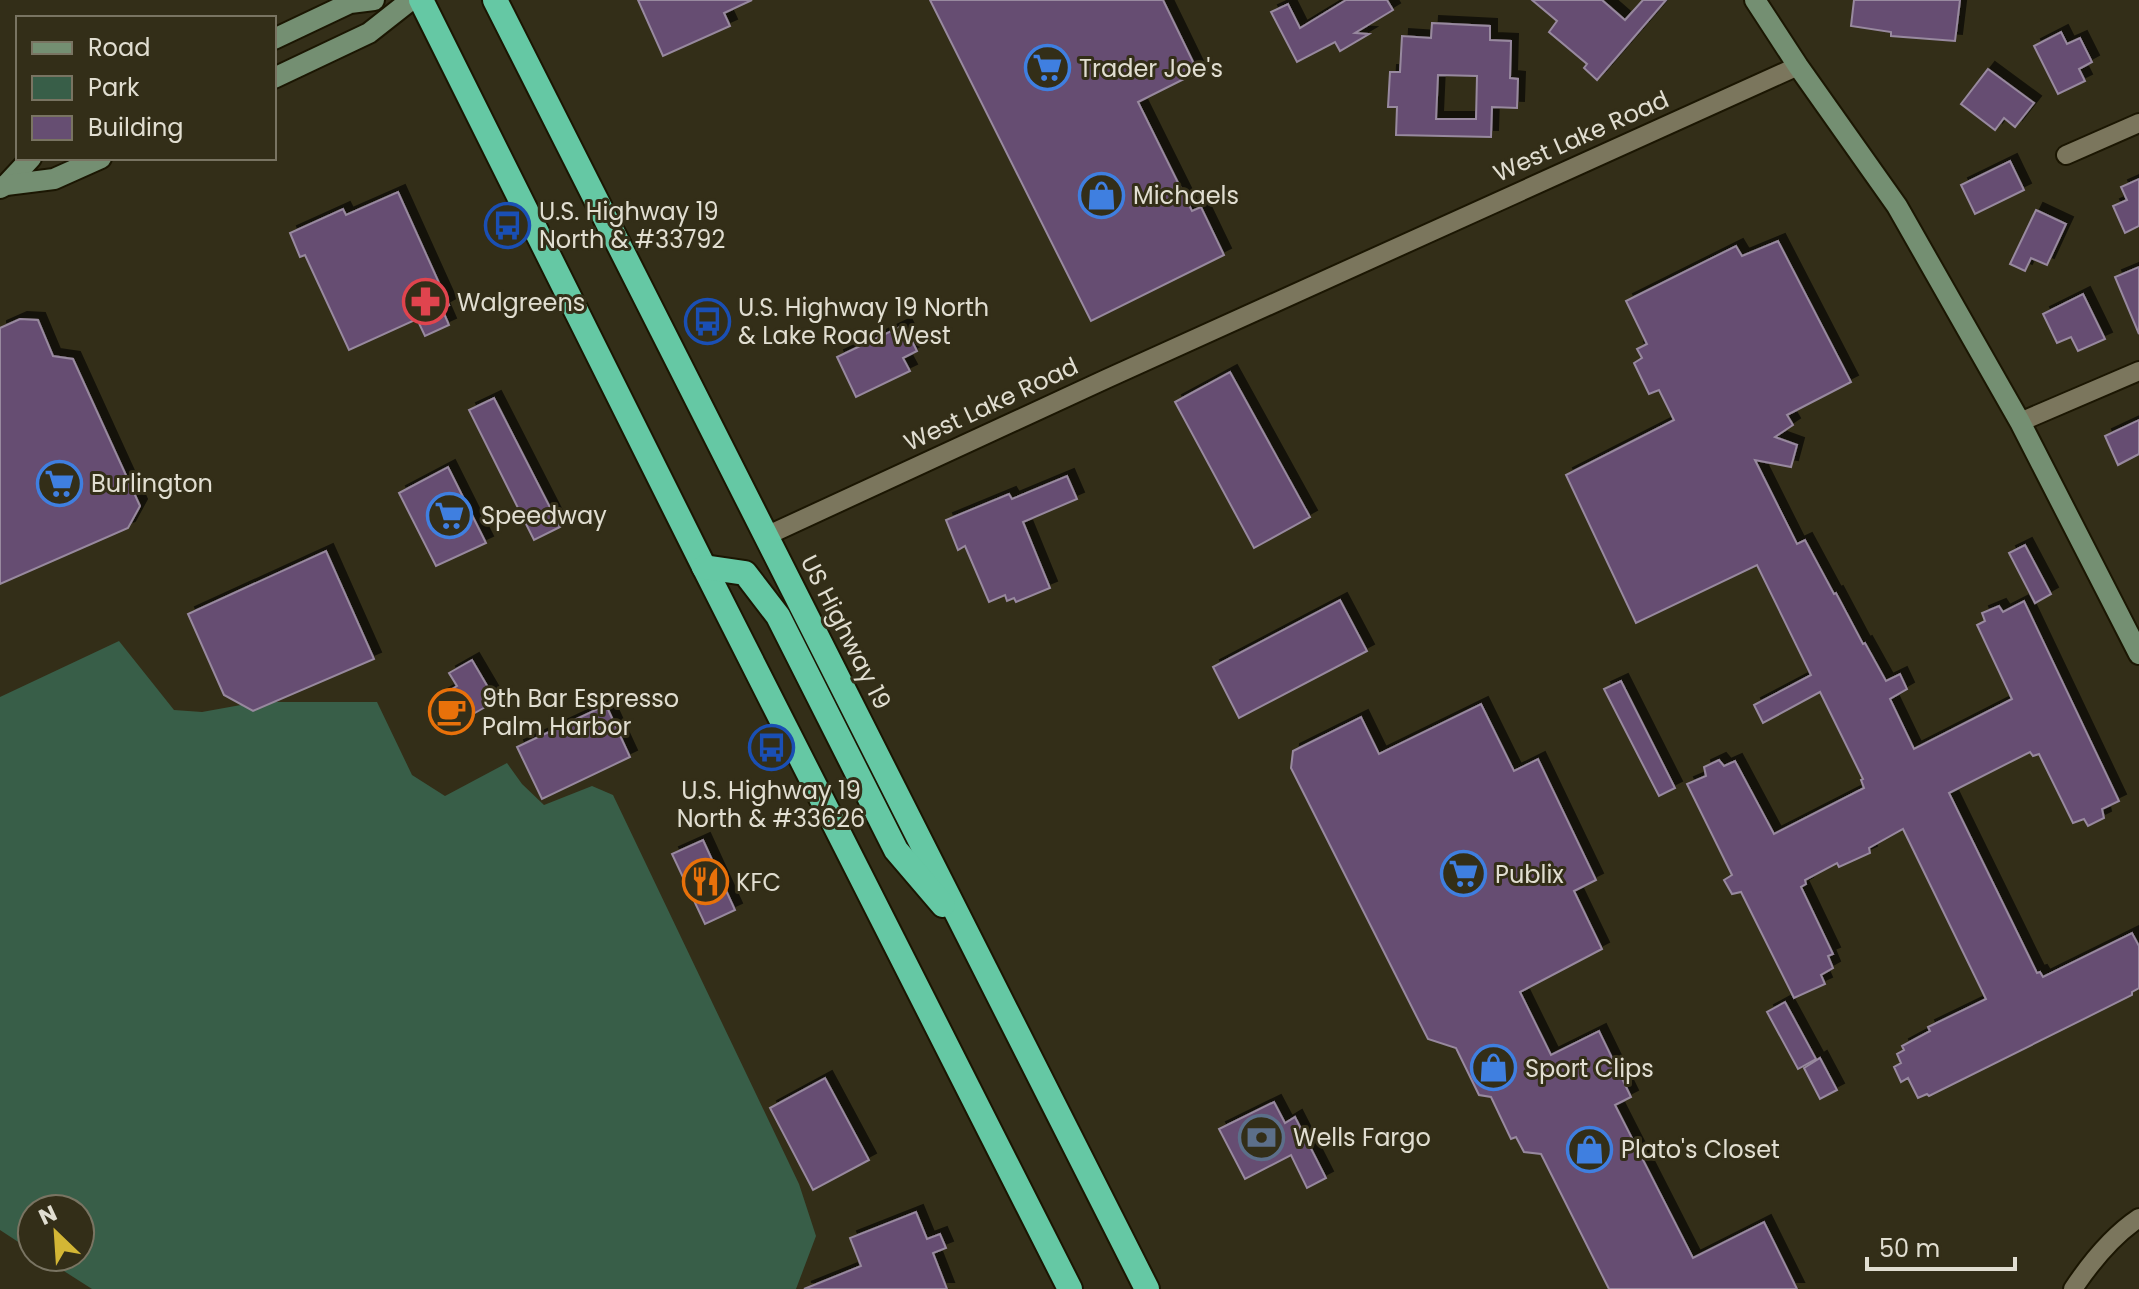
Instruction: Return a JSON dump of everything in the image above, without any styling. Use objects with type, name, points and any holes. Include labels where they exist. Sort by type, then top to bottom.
[{"type":"highway","points":[[421,0],[1070,1289]]},
{"type":"highway","name":"US Highway 19","points":[[495,0],[1147,1289]]},
{"type":"highway","points":[[704,567],[745,573],[778,616],[896,850],[969,934]]},
{"type":"street","points":[[276,38],[350,3],[374,0]]},
{"type":"street","points":[[276,77],[369,33],[411,0]]},
{"type":"street","points":[[1755,0],[1897,206],[2020,422],[2139,654]]},
{"type":"street","name":"West Lake Road","points":[[766,536],[1798,66]]},
{"type":"street","points":[[2066,155],[2139,123]]},
{"type":"street","points":[[3,187],[29,160]]},
{"type":"street","points":[[3,187],[54,179],[97,160]]},
{"type":"street","points":[[2020,422],[2139,371]]},
{"type":"street","points":[[2073,1289],[2088,1265],[2139,1218]]},
{"type":"green space","points":[[119,641],[174,710],[202,712],[257,702],[377,702],[412,775],[445,796],[507,763],[522,784],[544,805],[592,786],[613,795],[799,1184],[816,1236],[796,1289],[92,1289],[67,1273],[96,1273],[96,1193],[16,1193],[16,1240],[0,1230],[0,697]]},
{"type":"building","points":[[638,0],[752,0],[724,13],[730,26],[663,56]]},
{"type":"building","points":[[930,0],[1163,0],[1198,72],[1138,102],[1192,211],[1201,207],[1224,255],[1091,321]]},
{"type":"building","points":[[1346,0],[1387,0],[1393,10],[1355,33],[1369,34],[1340,51],[1335,42],[1297,62],[1271,12],[1288,4],[1300,28]]},
{"type":"building","points":[[1532,0],[1602,0],[1625,20],[1643,0],[1666,0],[1597,80],[1584,68],[1587,64],[1549,32],[1557,21]]},
{"type":"building","points":[[1854,0],[1960,0],[1955,41],[1891,36],[1891,32],[1851,26]]},
{"type":"building","points":[[1432,23],[1490,26],[1490,40],[1511,41],[1510,78],[1518,79],[1517,108],[1492,107],[1491,137],[1396,135],[1397,107],[1388,107],[1390,72],[1400,72],[1402,36],[1431,38]],"holes":[[[1438,75],[1477,76],[1476,119],[1436,119]]]},
{"type":"building","points":[[2061,32],[2067,44],[2080,38],[2092,62],[2079,69],[2085,81],[2058,94],[2034,46]]},
{"type":"building","points":[[1988,69],[2034,103],[2015,127],[2004,118],[1995,130],[1961,104]]},
{"type":"building","points":[[2010,161],[2024,190],[1975,214],[1961,185]]},
{"type":"building","points":[[2139,179],[2139,226],[2125,233],[2113,206],[2127,200],[2121,187]]},
{"type":"building","name":"Walgreens","points":[[398,192],[449,305],[442,309],[449,325],[425,336],[417,319],[349,350],[305,255],[300,257],[290,233],[343,209],[346,215]]},
{"type":"building","points":[[2036,210],[2066,224],[2047,265],[2031,258],[2025,271],[2010,264]]},
{"type":"building","points":[[1778,241],[1851,382],[1787,415],[1793,425],[1775,437],[1797,445],[1791,467],[1755,460],[1797,544],[1805,540],[1886,681],[1900,674],[1907,689],[1890,699],[1914,749],[2012,699],[1977,625],[1985,621],[1982,613],[1999,606],[2003,612],[2024,601],[2119,801],[2102,809],[2104,818],[2088,826],[2084,819],[2073,823],[2039,754],[2033,756],[2030,752],[1949,793],[2037,973],[2040,972],[2043,977],[2132,933],[2139,946],[2139,988],[2132,995],[1929,1096],[1918,1098],[1908,1078],[1901,1082],[1894,1067],[1901,1063],[1897,1054],[1904,1050],[1902,1046],[1930,1031],[1928,1027],[1986,999],[1903,829],[1869,848],[1870,853],[1839,867],[1837,863],[1805,880],[1806,884],[1801,887],[1833,954],[1828,956],[1833,968],[1821,975],[1825,984],[1794,998],[1741,892],[1732,894],[1724,880],[1732,875],[1687,784],[1706,776],[1704,767],[1719,760],[1724,766],[1735,761],[1774,834],[1864,788],[1863,779],[1820,692],[1763,723],[1754,705],[1811,675],[1757,565],[1636,623],[1566,475],[1674,420],[1659,390],[1649,394],[1634,363],[1642,358],[1637,349],[1647,344],[1626,301],[1736,246],[1742,256]]},
{"type":"building","points":[[2139,267],[2139,334],[2115,277]]},
{"type":"building","points":[[2083,294],[2105,339],[2078,351],[2071,337],[2057,343],[2043,314]]},
{"type":"building","points":[[20,319],[38,320],[53,356],[73,359],[140,506],[128,528],[0,584],[0,328]]},
{"type":"building","points":[[904,325],[917,351],[903,358],[910,371],[856,397],[837,357]]},
{"type":"building","points":[[1230,372],[1310,517],[1254,548],[1175,402]]},
{"type":"building","points":[[494,398],[560,527],[534,540],[469,410]]},
{"type":"building","points":[[2139,420],[2139,454],[2118,465],[2105,436]]},
{"type":"building","points":[[448,467],[486,543],[436,566],[399,493]]},
{"type":"building","points":[[1067,476],[1077,499],[1023,522],[1050,588],[1016,602],[1014,598],[1007,601],[1005,595],[989,602],[965,546],[958,550],[946,520],[1009,494],[1012,499]]},
{"type":"building","points":[[2025,545],[2051,594],[2035,603],[2009,553]]},
{"type":"building","points":[[326,551],[374,659],[253,711],[224,695],[188,614]]},
{"type":"building","points":[[1340,600],[1367,651],[1239,718],[1213,667]]},
{"type":"building","points":[[472,660],[496,701],[450,727],[434,700],[457,686],[449,673]]},
{"type":"building","points":[[1621,681],[1675,788],[1659,796],[1604,689]]},
{"type":"building","points":[[1481,704],[1514,771],[1538,759],[1596,880],[1574,891],[1602,949],[1520,992],[1551,1055],[1599,1031],[1631,1097],[1615,1105],[1693,1258],[1764,1222],[1797,1289],[1609,1289],[1541,1154],[1524,1152],[1516,1137],[1511,1139],[1491,1097],[1479,1095],[1456,1048],[1428,1039],[1291,768],[1293,751],[1361,717],[1379,754]]},
{"type":"building","points":[[606,705],[630,757],[542,799],[517,747]]},
{"type":"building","points":[[703,840],[735,910],[705,924],[672,854]]},
{"type":"building","points":[[1785,1002],[1816,1059],[1798,1069],[1767,1012]]},
{"type":"building","points":[[1820,1058],[1837,1090],[1820,1099],[1804,1068]]},
{"type":"building","points":[[825,1078],[869,1160],[813,1190],[770,1108]]},
{"type":"building","points":[[1274,1102],[1285,1123],[1295,1117],[1326,1178],[1307,1188],[1291,1155],[1245,1179],[1219,1129]]},
{"type":"building","points":[[916,1212],[927,1239],[940,1234],[946,1248],[933,1253],[947,1289],[804,1289],[861,1266],[850,1238]]},
{"type":"place","name":"Trader Joe's","points":[[1048,68]]},
{"type":"place","name":"Michaels","points":[[1102,195]]},
{"type":"place","name":"U.S. Highway 19 North & #33792","points":[[508,225]]},
{"type":"place","name":"Walgreens","points":[[426,302]]},
{"type":"place","name":"U.S. Highway 19 North & Lake Road West","points":[[707,321]]},
{"type":"place","name":"Burlington","points":[[60,483]]},
{"type":"place","name":"Speedway","points":[[450,515]]},
{"type":"place","name":"9th Bar Espresso Palm Harbor","points":[[451,712]]},
{"type":"place","name":"U.S. Highway 19 North & #33626","points":[[771,748]]},
{"type":"place","name":"Publix","points":[[1464,874]]},
{"type":"place","name":"KFC","points":[[705,882]]},
{"type":"place","name":"Sport Clips","points":[[1494,1068]]},
{"type":"place","name":"Wells Fargo","points":[[1262,1137]]},
{"type":"place","name":"Plato's Closet","points":[[1590,1149]]}]
